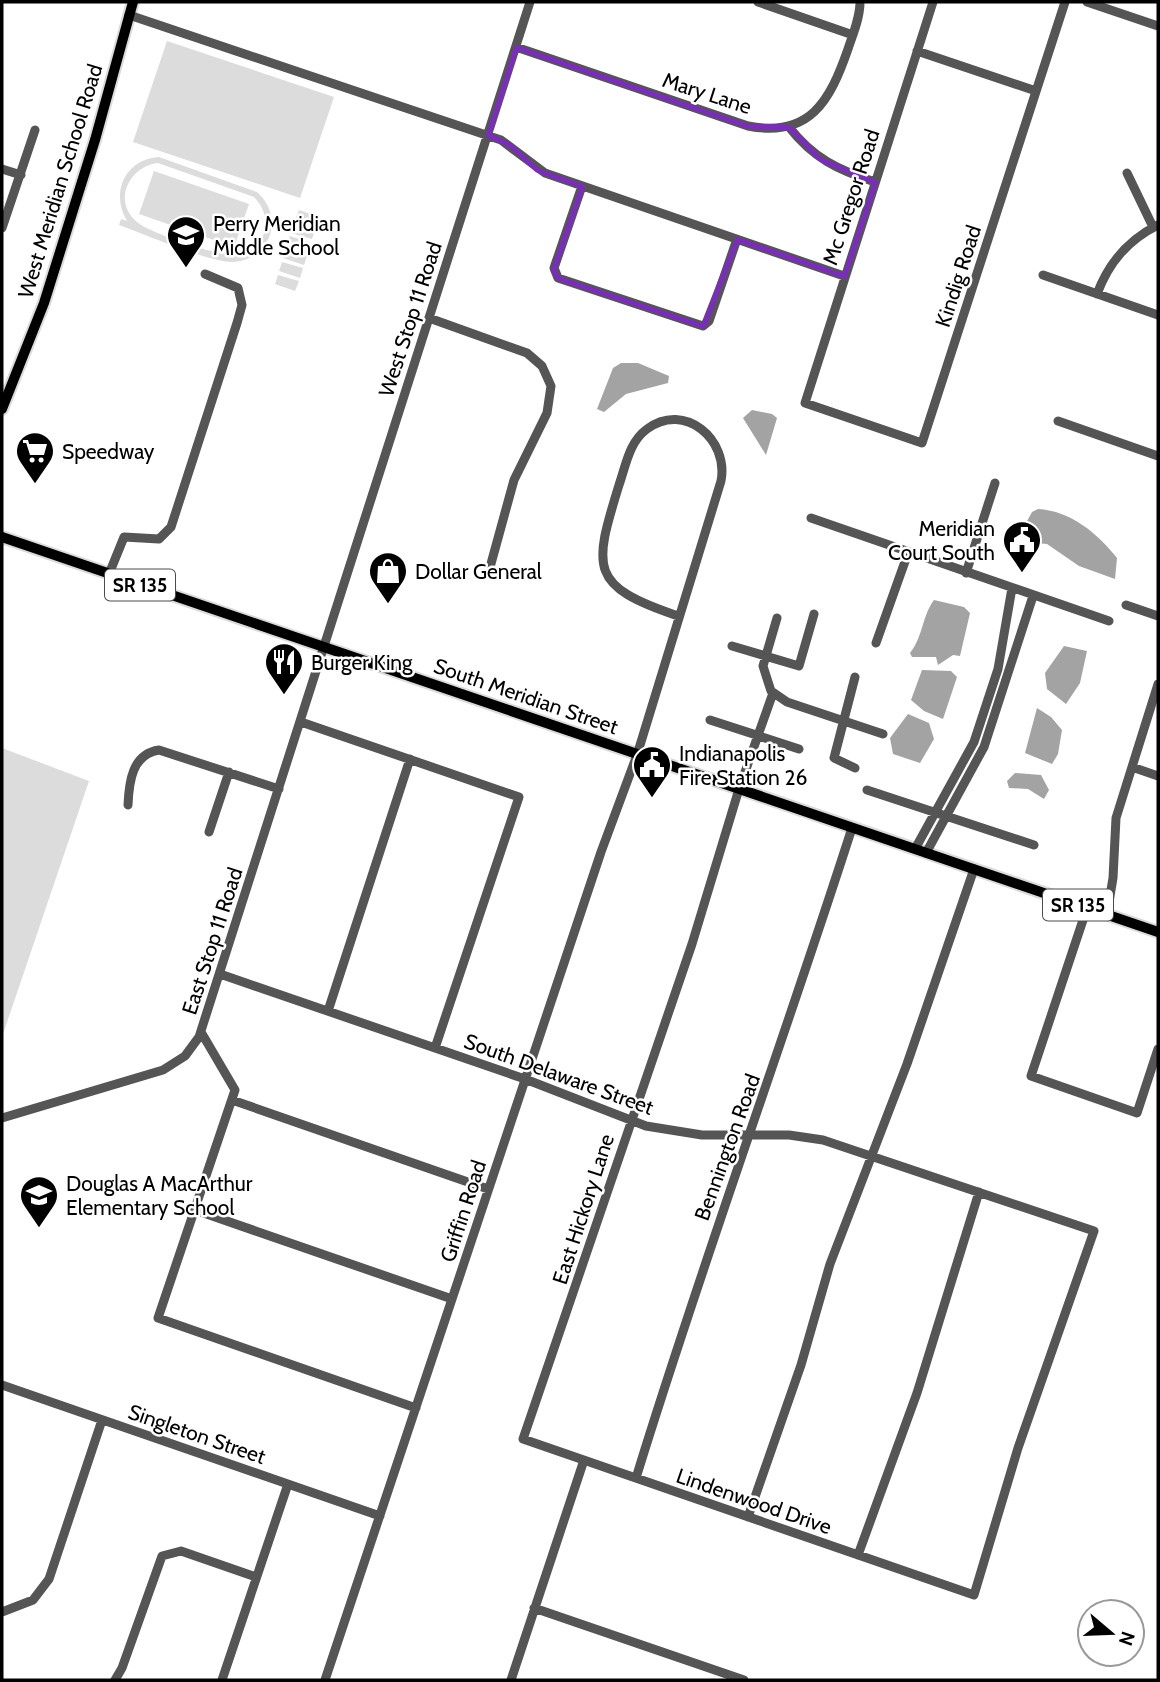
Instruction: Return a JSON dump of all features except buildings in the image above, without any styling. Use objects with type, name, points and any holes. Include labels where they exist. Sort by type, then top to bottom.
[{"type":"main road","name":"West Meridian School Road","points":[[2,409],[44,303],[99,126],[133,2]]},
{"type":"main road","name":"South Meridian Street","points":[[2,537],[1158,932]]},
{"type":"street","name":"West Stop 11 Road","points":[[325,647],[530,2]]},
{"type":"street","points":[[758,2],[853,35]]},
{"type":"street","points":[[860,2],[853,35],[835,86],[826,101],[812,115],[789,127],[804,146],[827,164],[875,182]]},
{"type":"street","name":"Mc Gregor Road","points":[[804,403],[933,2]]},
{"type":"street","name":"Kindig Road","points":[[804,403],[922,443],[1065,2]]},
{"type":"street","points":[[1087,2],[1158,26]]},
{"type":"street","points":[[129,15],[488,135],[510,145],[537,170],[844,276]]},
{"type":"street","name":"Mary Lane","points":[[516,47],[748,126],[762,129],[789,127]]},
{"type":"street","points":[[917,51],[1036,91]]},
{"type":"street","points":[[2,228],[35,130]]},
{"type":"street","points":[[2,169],[21,175]]},
{"type":"street","points":[[1097,294],[1111,264],[1123,249],[1156,226],[1127,173]]},
{"type":"street","points":[[582,186],[553,270],[557,278],[609,296],[703,326],[709,321],[737,239]]},
{"type":"street","points":[[109,574],[124,537],[159,539],[171,527],[237,323],[242,305],[238,288],[205,274]]},
{"type":"street","points":[[1043,275],[1158,315]]},
{"type":"street","points":[[429,318],[527,353],[542,366],[549,379],[550,404],[519,466],[489,571]]},
{"type":"street","name":"Griffin Road","points":[[325,1680],[601,852],[637,755],[723,472],[722,458],[715,442],[699,427],[680,420],[658,423],[641,434],[631,448],[602,542],[604,567],[618,589],[637,602],[678,616]]},
{"type":"street","points":[[1058,421],[1158,456]]},
{"type":"street","points":[[965,573],[995,483]]},
{"type":"street","points":[[811,518],[1108,621]]},
{"type":"street","points":[[876,643],[908,553]]},
{"type":"street","points":[[921,851],[936,813],[974,742],[998,669],[1012,588]]},
{"type":"street","points":[[921,851],[946,816],[984,747],[1033,596]]},
{"type":"street","points":[[1126,605],[1158,616]]},
{"type":"street","points":[[732,646],[799,666],[814,614]]},
{"type":"street","points":[[778,618],[765,655],[763,675],[773,693],[787,702],[883,734]]},
{"type":"street","name":"East Stop 11 Road","points":[[2,1118],[163,1070],[185,1056],[201,1032],[325,647]]},
{"type":"street","points":[[855,677],[834,760],[855,768]]},
{"type":"street","points":[[1107,914],[1113,878],[1114,826],[1158,684]]},
{"type":"street","name":"East Hickory Lane","points":[[523,1439],[629,1121],[692,944],[739,789],[773,693]]},
{"type":"street","points":[[710,720],[799,749]]},
{"type":"street","points":[[301,722],[519,797],[435,1048]]},
{"type":"street","points":[[128,805],[129,786],[137,762],[149,752],[167,751],[279,789]]},
{"type":"street","points":[[328,1011],[410,760]]},
{"type":"street","points":[[1132,767],[1158,776]]},
{"type":"street","points":[[209,832],[229,772]]},
{"type":"street","points":[[867,790],[1034,845]]},
{"type":"street","name":"Bennington Road","points":[[636,1478],[688,1312],[794,1011],[852,828]]},
{"type":"street","points":[[748,1517],[801,1365],[830,1264],[873,1156],[974,869]]},
{"type":"street","points":[[1087,908],[1031,1076],[1137,1113],[1158,1049]]},
{"type":"street","name":"South Delaware Street","points":[[220,974],[525,1079],[629,1121],[694,1134],[811,1137],[1094,1231],[1018,1448],[974,1595]]},
{"type":"street","points":[[201,1032],[235,1090],[158,1318],[416,1408]]},
{"type":"street","points":[[232,1100],[488,1189]]},
{"type":"street","points":[[858,1556],[916,1393],[979,1192]]},
{"type":"street","points":[[195,1210],[452,1298]]},
{"type":"street","name":"Singleton Street","points":[[2,1385],[380,1516]]},
{"type":"street","points":[[2,1612],[33,1600],[49,1580],[102,1420]]},
{"type":"street","name":"Lindenwood Drive","points":[[523,1439],[974,1595]]},
{"type":"street","points":[[511,1680],[584,1460]]},
{"type":"street","points":[[222,1680],[288,1484]]},
{"type":"street","points":[[115,1680],[122,1668],[162,1556],[181,1551],[256,1577]]},
{"type":"street","points":[[534,1608],[744,1680]]},
{"type":"highlighted area","points":[[516,47],[748,126],[789,127],[820,159],[875,182],[844,276],[737,239],[703,326],[558,278],[553,270],[582,186],[537,170],[510,145],[488,135]]},
{"type":"shaded area","points":[[167,41],[334,97],[300,198],[133,142]]},
{"type":"shaded area","points":[[159,157],[257,192],[267,205],[272,225],[269,238],[262,249],[246,260],[222,261],[119,225],[121,219],[127,221],[120,199],[124,179],[137,164]],"holes":[[[158,163],[254,197],[264,215],[266,225],[263,236],[250,251],[231,255],[187,244],[144,227],[130,214],[125,195],[127,186],[139,171]]]},
{"type":"shaded area","points":[[154,171],[249,204],[234,247],[139,214]]},
{"type":"shaded area","points":[[299,210],[319,217],[316,227],[295,220]]},
{"type":"shaded area","points":[[294,223],[315,230],[312,239],[291,233]]},
{"type":"shaded area","points":[[290,236],[311,243],[308,252],[287,245]]},
{"type":"shaded area","points":[[286,249],[307,256],[304,265],[283,258]]},
{"type":"shaded area","points":[[282,262],[303,268],[300,278],[279,271]]},
{"type":"shaded area","points":[[278,275],[299,281],[295,291],[275,284]]},
{"type":"shaded area","points":[[621,363],[638,363],[669,376],[668,383],[626,394],[604,412],[597,409],[613,368]]},
{"type":"shaded area","points":[[752,410],[772,414],[777,418],[766,455],[743,418]]},
{"type":"shaded area","points":[[1038,509],[1072,519],[1101,540],[1117,558],[1115,579],[1079,566],[1047,544],[1035,543],[1019,549],[1014,545],[1032,512]]},
{"type":"shaded area","points":[[934,600],[964,607],[970,613],[960,656],[953,655],[938,665],[936,657],[912,657],[910,653]]},
{"type":"shaded area","points":[[1064,646],[1087,651],[1080,683],[1066,704],[1047,689],[1045,673]]},
{"type":"shaded area","points":[[922,670],[951,671],[957,677],[943,719],[924,711],[911,700]]},
{"type":"shaded area","points":[[1037,708],[1051,717],[1062,730],[1058,754],[1052,764],[1025,753]]},
{"type":"shaded area","points":[[908,714],[929,723],[934,739],[920,763],[893,754],[890,738]]},
{"type":"shaded area","points":[[2,748],[89,781],[2,1037]]},
{"type":"shaded area","points":[[1015,773],[1041,775],[1049,790],[1044,799],[1028,789],[1009,788],[1007,781]]},
{"type":"place","name":"Perry Meridian Middle School","points":[[186,269]]},
{"type":"place","name":"Speedway","points":[[35,485]]},
{"type":"place","name":"Meridian Court South","points":[[1022,574]]},
{"type":"place","name":"Dollar General","points":[[388,605]]},
{"type":"place","name":"Burger King","points":[[284,696]]},
{"type":"place","name":"Indianapolis Fire Station 26","points":[[652,799]]},
{"type":"place","name":"Douglas A MacArthur Elementary School","points":[[39,1229]]}]
